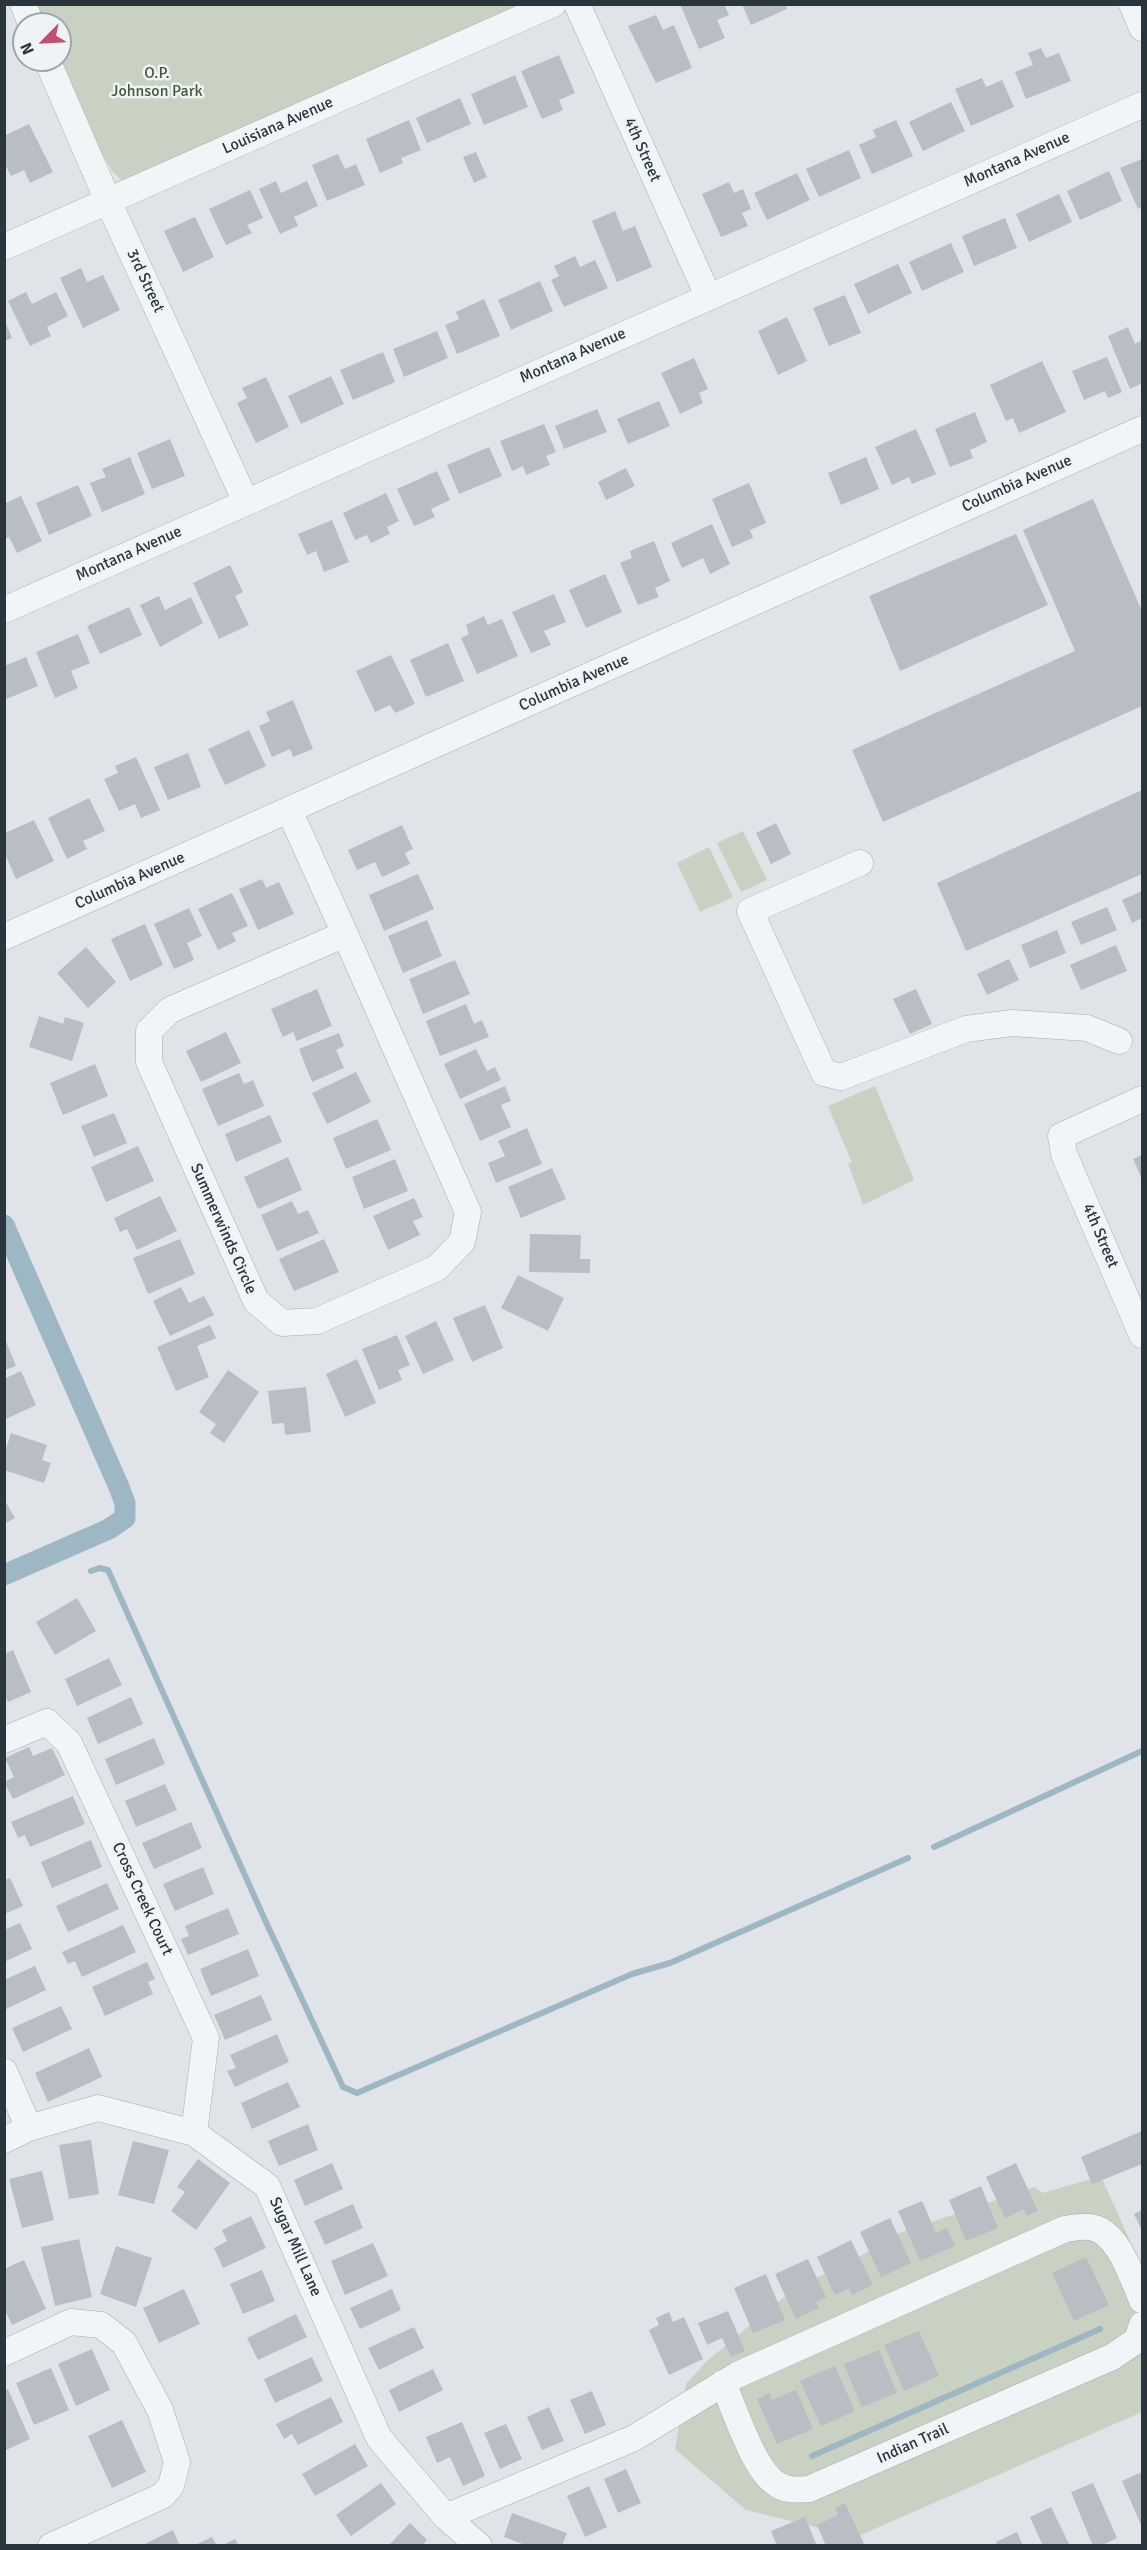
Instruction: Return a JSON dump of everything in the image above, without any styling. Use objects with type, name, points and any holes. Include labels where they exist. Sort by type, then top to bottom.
[{"type":"street","name":"Louisiana Avenue","points":[[4,247],[553,4]]},
{"type":"street","name":"4th Street","points":[[577,4],[708,296]]},
{"type":"street","points":[[1132,4],[1143,28]]},
{"type":"street","name":"3rd Street","points":[[52,72],[108,201],[246,502]]},
{"type":"street","name":"Montana Avenue","points":[[4,610],[1143,105]]},
{"type":"street","name":"Columbia Avenue","points":[[4,937],[1143,429]]},
{"type":"street","name":"Summerwinds Circle","points":[[289,810],[345,934],[468,1212],[462,1242],[437,1268],[317,1321],[282,1323],[255,1301],[149,1062],[149,1031],[170,1010],[345,934]]},
{"type":"street","points":[[860,863],[750,911],[824,1073],[841,1077],[966,1029],[1012,1023],[1087,1028],[1119,1041]]},
{"type":"street","name":"4th Street","points":[[1143,1099],[1060,1136],[1065,1154],[1143,1335]]},
{"type":"street","name":"Cross Creek Court","points":[[4,1740],[47,1722],[69,1743],[206,2038],[194,2133]]},
{"type":"street","points":[[4,2071],[29,2128]]},
{"type":"street","name":"Sugar Mill Lane","points":[[4,2140],[29,2128],[98,2108],[194,2133],[267,2186],[379,2438],[446,2517],[479,2546]]},
{"type":"street","points":[[446,2517],[634,2438],[723,2384],[1065,2229],[1091,2227],[1104,2233],[1119,2247],[1143,2300]]},
{"type":"street","points":[[4,2353],[70,2322],[101,2325],[124,2343],[160,2410],[177,2462],[171,2486],[162,2496],[51,2546]]},
{"type":"street","name":"Indian Trail","points":[[723,2384],[760,2467],[774,2483],[790,2490],[809,2489],[1112,2357],[1137,2340],[1143,2325]]},
{"type":"green space","name":"O.P. Johnson Park","points":[[35,5],[527,5],[125,183],[112,171],[99,149],[65,72],[72,72],[72,12],[38,12]]},
{"type":"green space","points":[[743,831],[767,880],[741,892],[717,843]]},
{"type":"green space","points":[[709,847],[733,897],[700,912],[677,863]]},
{"type":"green space","points":[[875,1086],[914,1180],[863,1205],[848,1163],[852,1163],[828,1106]]},
{"type":"green space","points":[[1101,2176],[1142,2268],[1142,2412],[856,2537],[746,2510],[675,2449],[686,2384],[707,2361],[796,2287],[882,2244],[879,2240],[1034,2187],[1043,2193]]},
{"type":"building","points":[[680,4],[724,4],[729,15],[717,20],[725,38],[699,49]]},
{"type":"building","points":[[742,4],[785,4],[787,9],[751,25]]},
{"type":"building","points":[[656,15],[663,30],[674,25],[692,68],[656,83],[628,26]]},
{"type":"building","points":[[1041,48],[1046,58],[1059,53],[1071,81],[1026,99],[1015,72],[1033,65],[1028,53]]},
{"type":"building","points":[[559,55],[575,93],[559,100],[563,110],[542,119],[521,71]]},
{"type":"building","points":[[515,75],[528,107],[484,125],[471,94]]},
{"type":"building","points":[[982,78],[986,87],[1002,80],[1014,107],[971,126],[955,89]]},
{"type":"building","points":[[460,98],[471,124],[427,143],[416,118]]},
{"type":"building","points":[[951,102],[965,131],[923,151],[909,122]]},
{"type":"building","points":[[409,120],[421,150],[401,158],[403,163],[380,173],[366,139]]},
{"type":"building","points":[[896,120],[913,156],[872,174],[859,145],[876,137],[873,130]]},
{"type":"building","points":[[29,124],[53,172],[30,183],[24,170],[11,176],[4,162],[4,136]]},
{"type":"building","points":[[849,150],[861,178],[819,197],[806,169]]},
{"type":"building","points":[[476,152],[487,177],[474,183],[463,157]]},
{"type":"building","points":[[338,154],[345,169],[356,164],[365,185],[327,201],[312,165]]},
{"type":"building","points":[[1142,159],[1142,207],[1138,209],[1120,168]]},
{"type":"building","points":[[1109,171],[1122,201],[1080,220],[1067,191]]},
{"type":"building","points":[[797,173],[810,200],[767,220],[754,193]]},
{"type":"building","points":[[276,181],[281,193],[307,181],[318,206],[294,217],[298,226],[280,234],[259,189]]},
{"type":"building","points":[[729,182],[734,193],[743,189],[751,209],[742,213],[748,226],[721,237],[702,194]]},
{"type":"building","points":[[250,190],[263,218],[247,225],[252,233],[226,245],[209,209]]},
{"type":"building","points":[[1059,194],[1072,222],[1029,242],[1016,214]]},
{"type":"building","points":[[615,211],[623,231],[635,226],[652,267],[617,282],[592,221]]},
{"type":"building","points":[[195,217],[214,257],[183,272],[164,231]]},
{"type":"building","points":[[1005,218],[1017,248],[974,266],[962,236]]},
{"type":"building","points":[[951,243],[964,272],[922,291],[909,262]]},
{"type":"building","points":[[575,256],[580,267],[595,260],[608,288],[564,307],[551,280],[559,276],[554,266]]},
{"type":"building","points":[[898,264],[912,293],[868,314],[854,284]]},
{"type":"building","points":[[81,268],[87,282],[103,275],[120,310],[83,328],[60,278]]},
{"type":"building","points":[[540,281],[553,311],[511,330],[498,300]]},
{"type":"building","points":[[26,292],[32,304],[56,292],[68,316],[47,327],[51,336],[30,346],[8,301]]},
{"type":"building","points":[[845,295],[861,333],[829,346],[813,308]]},
{"type":"building","points":[[484,299],[500,336],[457,354],[445,325],[459,319],[456,312]]},
{"type":"building","points":[[787,317],[807,361],[778,375],[758,331]]},
{"type":"building","points":[[5,321],[12,338],[5,341]]},
{"type":"building","points":[[1128,327],[1135,344],[1142,340],[1142,383],[1130,389],[1108,336]]},
{"type":"building","points":[[437,331],[448,358],[404,377],[393,349]]},
{"type":"building","points":[[383,352],[395,382],[353,400],[340,370]]},
{"type":"building","points":[[1107,357],[1122,392],[1108,398],[1105,391],[1084,400],[1072,371]]},
{"type":"building","points":[[694,358],[708,389],[699,393],[703,403],[680,414],[661,373]]},
{"type":"building","points":[[1042,361],[1066,412],[1019,433],[1013,418],[1006,421],[990,385]]},
{"type":"building","points":[[331,376],[344,404],[301,424],[288,396]]},
{"type":"building","points":[[266,377],[289,427],[256,443],[237,403],[247,398],[242,388]]},
{"type":"building","points":[[659,401],[670,426],[628,444],[617,419]]},
{"type":"building","points":[[597,409],[607,432],[564,449],[555,426]]},
{"type":"building","points":[[975,412],[987,442],[970,450],[973,458],[950,467],[935,429]]},
{"type":"building","points":[[544,424],[556,452],[546,456],[550,465],[526,475],[523,466],[512,471],[500,441]]},
{"type":"building","points":[[916,429],[936,474],[912,484],[909,477],[892,485],[875,447]]},
{"type":"building","points":[[170,439],[185,476],[152,489],[137,453]]},
{"type":"building","points":[[489,447],[502,476],[459,494],[447,465]]},
{"type":"building","points":[[130,457],[145,494],[102,512],[90,483],[106,477],[102,469]]},
{"type":"building","points":[[866,457],[879,489],[841,505],[828,473]]},
{"type":"building","points":[[626,468],[635,486],[606,500],[598,482]]},
{"type":"building","points":[[437,471],[450,500],[431,509],[435,517],[414,526],[397,489]]},
{"type":"building","points":[[749,483],[766,523],[750,530],[753,538],[732,547],[712,499]]},
{"type":"building","points":[[78,485],[92,516],[49,535],[36,503]]},
{"type":"building","points":[[386,493],[399,521],[387,527],[390,534],[371,543],[367,535],[355,540],[343,513]]},
{"type":"building","points":[[21,496],[42,541],[17,553],[9,537],[4,539],[4,504]]},
{"type":"building","points":[[1093,499],[1142,611],[1142,706],[883,822],[852,750],[1075,651],[1023,530]]},
{"type":"building","points":[[332,520],[349,562],[324,572],[316,551],[307,555],[298,534]]},
{"type":"building","points":[[712,524],[730,564],[710,574],[703,558],[682,568],[671,543]]},
{"type":"building","points":[[1016,534],[1048,605],[900,671],[869,596]]},
{"type":"building","points":[[654,541],[670,581],[655,588],[659,597],[638,605],[620,563],[632,558],[630,551]]},
{"type":"building","points":[[230,565],[243,592],[235,596],[249,625],[219,639],[193,583]]},
{"type":"building","points":[[605,574],[622,612],[586,628],[569,590]]},
{"type":"building","points":[[554,594],[566,622],[544,631],[551,645],[531,653],[512,612]]},
{"type":"building","points":[[159,596],[165,610],[191,597],[203,623],[160,647],[140,605]]},
{"type":"building","points":[[129,607],[142,635],[100,654],[87,626]]},
{"type":"building","points":[[484,616],[488,625],[502,619],[518,656],[477,674],[461,638],[469,634],[466,625]]},
{"type":"building","points":[[78,634],[90,663],[71,671],[78,688],[55,698],[36,652]]},
{"type":"building","points":[[448,643],[464,681],[426,697],[410,660]]},
{"type":"building","points":[[391,655],[415,704],[395,713],[390,705],[375,712],[356,671]]},
{"type":"building","points":[[26,657],[38,686],[4,700],[4,666]]},
{"type":"building","points":[[293,700],[313,749],[293,757],[290,749],[272,757],[259,726],[270,721],[266,712]]},
{"type":"building","points":[[249,730],[266,766],[225,785],[208,749]]},
{"type":"building","points":[[188,753],[201,787],[168,800],[154,767]]},
{"type":"building","points":[[136,757],[160,810],[141,818],[135,804],[119,811],[104,779],[118,773],[115,766]]},
{"type":"building","points":[[1142,790],[1142,874],[966,951],[937,883]]},
{"type":"building","points":[[89,798],[105,831],[83,841],[87,849],[67,859],[48,818]]},
{"type":"building","points":[[34,820],[54,861],[16,879],[5,854],[5,833]]},
{"type":"building","points":[[776,823],[791,854],[771,864],[756,833]]},
{"type":"building","points":[[402,825],[413,849],[405,853],[410,864],[382,877],[375,862],[357,870],[348,850]]},
{"type":"building","points":[[418,874],[434,909],[384,931],[369,895]]},
{"type":"building","points":[[262,879],[266,888],[279,882],[294,914],[258,930],[239,889]]},
{"type":"building","points":[[1142,891],[1142,918],[1132,923],[1122,900]]},
{"type":"building","points":[[232,893],[248,926],[232,933],[236,941],[218,950],[198,909]]},
{"type":"building","points":[[1107,907],[1117,930],[1081,945],[1071,922]]},
{"type":"building","points":[[189,908],[202,936],[187,943],[194,960],[174,969],[154,924]]},
{"type":"building","points":[[427,920],[442,956],[403,973],[388,936]]},
{"type":"building","points":[[145,924],[163,965],[130,981],[111,939]]},
{"type":"building","points":[[1057,930],[1066,953],[1030,968],[1021,945]]},
{"type":"building","points":[[1116,945],[1127,971],[1081,990],[1070,965]]},
{"type":"building","points":[[86,947],[116,982],[88,1008],[57,973]]},
{"type":"building","points":[[1009,959],[1019,980],[987,995],[977,974]]},
{"type":"building","points":[[455,960],[470,994],[423,1014],[409,979]]},
{"type":"building","points":[[317,989],[332,1026],[297,1041],[293,1032],[283,1037],[271,1009]]},
{"type":"building","points":[[916,989],[932,1024],[910,1034],[893,999]]},
{"type":"building","points":[[466,1004],[474,1024],[482,1020],[489,1037],[440,1056],[426,1021]]},
{"type":"building","points":[[39,1016],[63,1024],[65,1017],[84,1023],[72,1061],[29,1047]]},
{"type":"building","points":[[226,1032],[241,1063],[201,1082],[186,1051]]},
{"type":"building","points":[[339,1033],[344,1046],[336,1050],[344,1068],[312,1082],[299,1049]]},
{"type":"building","points":[[476,1049],[487,1071],[495,1067],[501,1080],[460,1099],[444,1064]]},
{"type":"building","points":[[95,1064],[108,1096],[63,1115],[50,1083]]},
{"type":"building","points":[[356,1072],[371,1102],[327,1124],[312,1093]]},
{"type":"building","points":[[239,1073],[244,1084],[253,1080],[264,1106],[218,1126],[202,1089]]},
{"type":"building","points":[[505,1086],[511,1101],[501,1105],[511,1127],[480,1141],[464,1104]]},
{"type":"building","points":[[114,1113],[127,1143],[94,1157],[81,1126]]},
{"type":"building","points":[[270,1115],[282,1142],[236,1162],[225,1134]]},
{"type":"building","points":[[377,1119],[391,1150],[346,1169],[333,1138]]},
{"type":"building","points":[[527,1128],[542,1164],[496,1183],[488,1163],[505,1156],[498,1141]]},
{"type":"building","points":[[138,1146],[154,1181],[106,1202],[91,1167]]},
{"type":"building","points":[[1142,1155],[1142,1179],[1133,1159]]},
{"type":"building","points":[[288,1157],[302,1190],[258,1209],[244,1177]]},
{"type":"building","points":[[395,1159],[408,1191],[364,1209],[352,1177]]},
{"type":"building","points":[[552,1168],[566,1199],[521,1218],[508,1187]]},
{"type":"building","points":[[160,1196],[177,1231],[137,1250],[127,1229],[120,1232],[114,1218]]},
{"type":"building","points":[[414,1198],[423,1217],[413,1221],[420,1235],[388,1250],[373,1216]]},
{"type":"building","points":[[292,1201],[298,1214],[308,1210],[319,1233],[277,1251],[261,1215]]},
{"type":"building","points":[[530,1234],[581,1235],[580,1259],[590,1259],[590,1273],[529,1272]]},
{"type":"building","points":[[180,1239],[195,1274],[148,1294],[133,1258]]},
{"type":"building","points":[[324,1239],[339,1272],[294,1291],[279,1259]]},
{"type":"building","points":[[518,1275],[564,1298],[548,1331],[501,1308]]},
{"type":"building","points":[[181,1287],[189,1303],[204,1296],[214,1315],[170,1336],[153,1301]]},
{"type":"building","points":[[485,1305],[503,1348],[472,1362],[453,1318]]},
{"type":"building","points":[[436,1321],[454,1360],[423,1374],[405,1336]]},
{"type":"building","points":[[210,1325],[216,1338],[197,1346],[209,1377],[176,1391],[157,1347]]},
{"type":"building","points":[[397,1335],[410,1365],[398,1370],[402,1380],[379,1390],[362,1349]]},
{"type":"building","points":[[5,1339],[16,1366],[5,1370]]},
{"type":"building","points":[[357,1359],[376,1403],[345,1417],[326,1374]]},
{"type":"building","points":[[228,1370],[259,1392],[224,1443],[210,1433],[216,1424],[199,1412]]},
{"type":"building","points":[[21,1371],[36,1405],[4,1420],[4,1379]]},
{"type":"building","points":[[306,1387],[311,1432],[285,1435],[284,1423],[272,1424],[268,1391]]},
{"type":"building","points":[[11,1433],[47,1445],[42,1460],[51,1463],[44,1483],[4,1470],[4,1448],[6,1449]]},
{"type":"building","points":[[4,1499],[15,1518],[4,1524]]},
{"type":"building","points":[[77,1598],[96,1631],[55,1655],[36,1622]]},
{"type":"building","points":[[13,1650],[31,1692],[8,1702],[4,1694],[4,1654]]},
{"type":"building","points":[[109,1658],[122,1685],[77,1706],[65,1679]]},
{"type":"building","points":[[131,1697],[143,1724],[98,1744],[87,1718]]},
{"type":"building","points":[[154,1738],[165,1764],[116,1785],[105,1759]]},
{"type":"building","points":[[29,1747],[33,1756],[52,1748],[65,1775],[13,1799],[4,1782],[14,1777],[5,1758]]},
{"type":"building","points":[[165,1784],[177,1810],[136,1827],[125,1801]]},
{"type":"building","points":[[73,1796],[85,1824],[30,1847],[25,1835],[18,1838],[11,1822]]},
{"type":"building","points":[[191,1822],[202,1848],[154,1869],[142,1843]]},
{"type":"building","points":[[91,1840],[102,1867],[52,1888],[41,1862]]},
{"type":"building","points":[[203,1867],[214,1894],[175,1911],[163,1884]]},
{"type":"building","points":[[10,1878],[23,1906],[4,1914],[4,1880]]},
{"type":"building","points":[[107,1883],[119,1909],[68,1932],[56,1906]]},
{"type":"building","points":[[228,1908],[239,1934],[188,1955],[181,1939],[189,1936],[185,1926]]},
{"type":"building","points":[[20,1923],[32,1949],[4,1962],[4,1930]]},
{"type":"building","points":[[123,1925],[136,1952],[82,1977],[75,1961],[68,1964],[62,1952]]},
{"type":"building","points":[[248,1949],[259,1976],[211,1996],[200,1969]]},
{"type":"building","points":[[147,1962],[155,1979],[148,1982],[153,1994],[105,2016],[92,1987]]},
{"type":"building","points":[[35,1966],[46,1990],[4,2010],[4,1980]]},
{"type":"building","points":[[261,1995],[272,2020],[225,2040],[214,2015]]},
{"type":"building","points":[[61,2006],[72,2029],[23,2052],[12,2028]]},
{"type":"building","points":[[277,2034],[289,2062],[235,2087],[227,2071],[236,2068],[230,2055]]},
{"type":"building","points":[[89,2048],[102,2077],[48,2102],[35,2073]]},
{"type":"building","points":[[288,2082],[300,2107],[252,2129],[241,2103]]},
{"type":"building","points":[[308,2124],[318,2150],[279,2166],[268,2141]]},
{"type":"building","points":[[1142,2131],[1142,2164],[1092,2184],[1081,2157]]},
{"type":"building","points":[[91,2140],[99,2194],[69,2199],[59,2145]]},
{"type":"building","points":[[133,2141],[169,2150],[154,2204],[118,2195]]},
{"type":"building","points":[[198,2159],[230,2183],[196,2230],[171,2211],[185,2192],[177,2187]]},
{"type":"building","points":[[332,2163],[343,2189],[305,2206],[294,2180]]},
{"type":"building","points":[[1016,2163],[1038,2211],[1027,2216],[1024,2209],[1005,2218],[986,2177]]},
{"type":"building","points":[[42,2171],[54,2220],[22,2228],[9,2179]]},
{"type":"building","points":[[981,2186],[998,2228],[966,2241],[949,2200]]},
{"type":"building","points":[[922,2201],[936,2233],[947,2228],[955,2246],[920,2261],[898,2211]]},
{"type":"building","points":[[353,2204],[363,2228],[325,2245],[314,2221]]},
{"type":"building","points":[[1142,2210],[1142,2231],[1134,2214]]},
{"type":"building","points":[[251,2216],[266,2248],[223,2268],[214,2248],[227,2241],[222,2230]]},
{"type":"building","points":[[890,2218],[911,2263],[881,2277],[860,2232]]},
{"type":"building","points":[[79,2239],[92,2297],[55,2306],[41,2247]]},
{"type":"building","points":[[851,2240],[873,2285],[852,2295],[849,2288],[835,2295],[817,2257]]},
{"type":"building","points":[[373,2243],[388,2276],[345,2295],[331,2261]]},
{"type":"building","points":[[116,2246],[152,2258],[136,2307],[100,2294]]},
{"type":"building","points":[[1086,2257],[1109,2305],[1074,2321],[1052,2273]]},
{"type":"building","points":[[808,2259],[826,2297],[816,2302],[819,2308],[796,2319],[775,2274]]},
{"type":"building","points":[[24,2260],[46,2309],[12,2325],[4,2308],[4,2269]]},
{"type":"building","points":[[262,2270],[275,2301],[243,2314],[230,2284]]},
{"type":"building","points":[[766,2274],[785,2320],[753,2333],[734,2288]]},
{"type":"building","points":[[184,2289],[200,2324],[159,2343],[143,2308]]},
{"type":"building","points":[[392,2289],[401,2310],[360,2329],[350,2308]]},
{"type":"building","points":[[728,2311],[745,2351],[731,2357],[722,2338],[707,2345],[698,2323]]},
{"type":"building","points":[[669,2312],[673,2322],[684,2317],[703,2359],[669,2375],[649,2330],[659,2325],[656,2318]]},
{"type":"building","points":[[296,2314],[307,2337],[258,2360],[247,2338]]},
{"type":"building","points":[[414,2327],[424,2348],[379,2370],[368,2348]]},
{"type":"building","points":[[919,2331],[939,2376],[904,2391],[884,2345]]},
{"type":"building","points":[[92,2349],[110,2390],[76,2406],[58,2364]]},
{"type":"building","points":[[879,2350],[897,2393],[862,2407],[844,2364]]},
{"type":"building","points":[[312,2357],[323,2381],[275,2403],[264,2379]]},
{"type":"building","points":[[835,2366],[855,2411],[821,2426],[800,2381]]},
{"type":"building","points":[[51,2368],[69,2410],[34,2425],[16,2383]]},
{"type":"building","points":[[433,2369],[443,2390],[399,2412],[389,2390]]},
{"type":"building","points":[[8,2389],[30,2439],[4,2451],[4,2391]]},
{"type":"building","points":[[796,2390],[813,2429],[777,2444],[757,2399],[769,2393],[772,2400]]},
{"type":"building","points":[[592,2391],[606,2425],[585,2434],[570,2400]]},
{"type":"building","points":[[331,2397],[343,2422],[298,2445],[292,2434],[284,2439],[276,2424]]},
{"type":"building","points":[[549,2407],[564,2441],[542,2450],[527,2417]]},
{"type":"building","points":[[122,2420],[146,2472],[112,2488],[88,2436]]},
{"type":"building","points":[[462,2422],[485,2476],[463,2486],[450,2457],[437,2463],[426,2437]]},
{"type":"building","points":[[506,2424],[522,2459],[500,2469],[484,2433]]},
{"type":"building","points":[[355,2444],[368,2466],[315,2496],[302,2474]]},
{"type":"building","points":[[626,2469],[641,2503],[618,2513],[604,2479]]},
{"type":"building","points":[[1142,2472],[1142,2525],[1141,2525],[1122,2481]]},
{"type":"building","points":[[381,2483],[396,2504],[351,2536],[336,2515]]},
{"type":"building","points":[[1093,2483],[1117,2538],[1100,2546],[1093,2546],[1071,2492]]},
{"type":"building","points":[[589,2486],[607,2527],[585,2537],[567,2496]]},
{"type":"building","points":[[845,2503],[865,2546],[826,2546],[817,2525],[838,2515],[835,2508]]},
{"type":"building","points":[[1051,2507],[1070,2546],[1043,2546],[1030,2517]]},
{"type":"building","points":[[512,2513],[567,2533],[562,2546],[528,2546],[504,2537]]},
{"type":"building","points":[[805,2517],[817,2546],[777,2546],[771,2531]]},
{"type":"building","points":[[410,2523],[427,2540],[422,2546],[388,2546]]},
{"type":"building","points":[[173,2530],[180,2546],[141,2546]]},
{"type":"building","points":[[1017,2532],[1023,2546],[997,2546],[996,2542]]},
{"type":"building","points":[[212,2537],[217,2546],[193,2546]]},
{"type":"building","points":[[235,2539],[239,2546],[221,2546]]},
{"type":"waterway","points":[[4,1225],[125,1503],[125,1518],[109,1529],[4,1575]]},
{"type":"waterway","points":[[91,1571],[100,1568],[108,1570],[265,1920],[343,2087],[357,2093],[632,1974],[670,1963],[908,1858]]},
{"type":"waterway","points":[[934,1847],[1142,1751]]},
{"type":"waterway","points":[[812,2456],[1100,2329]]}]
